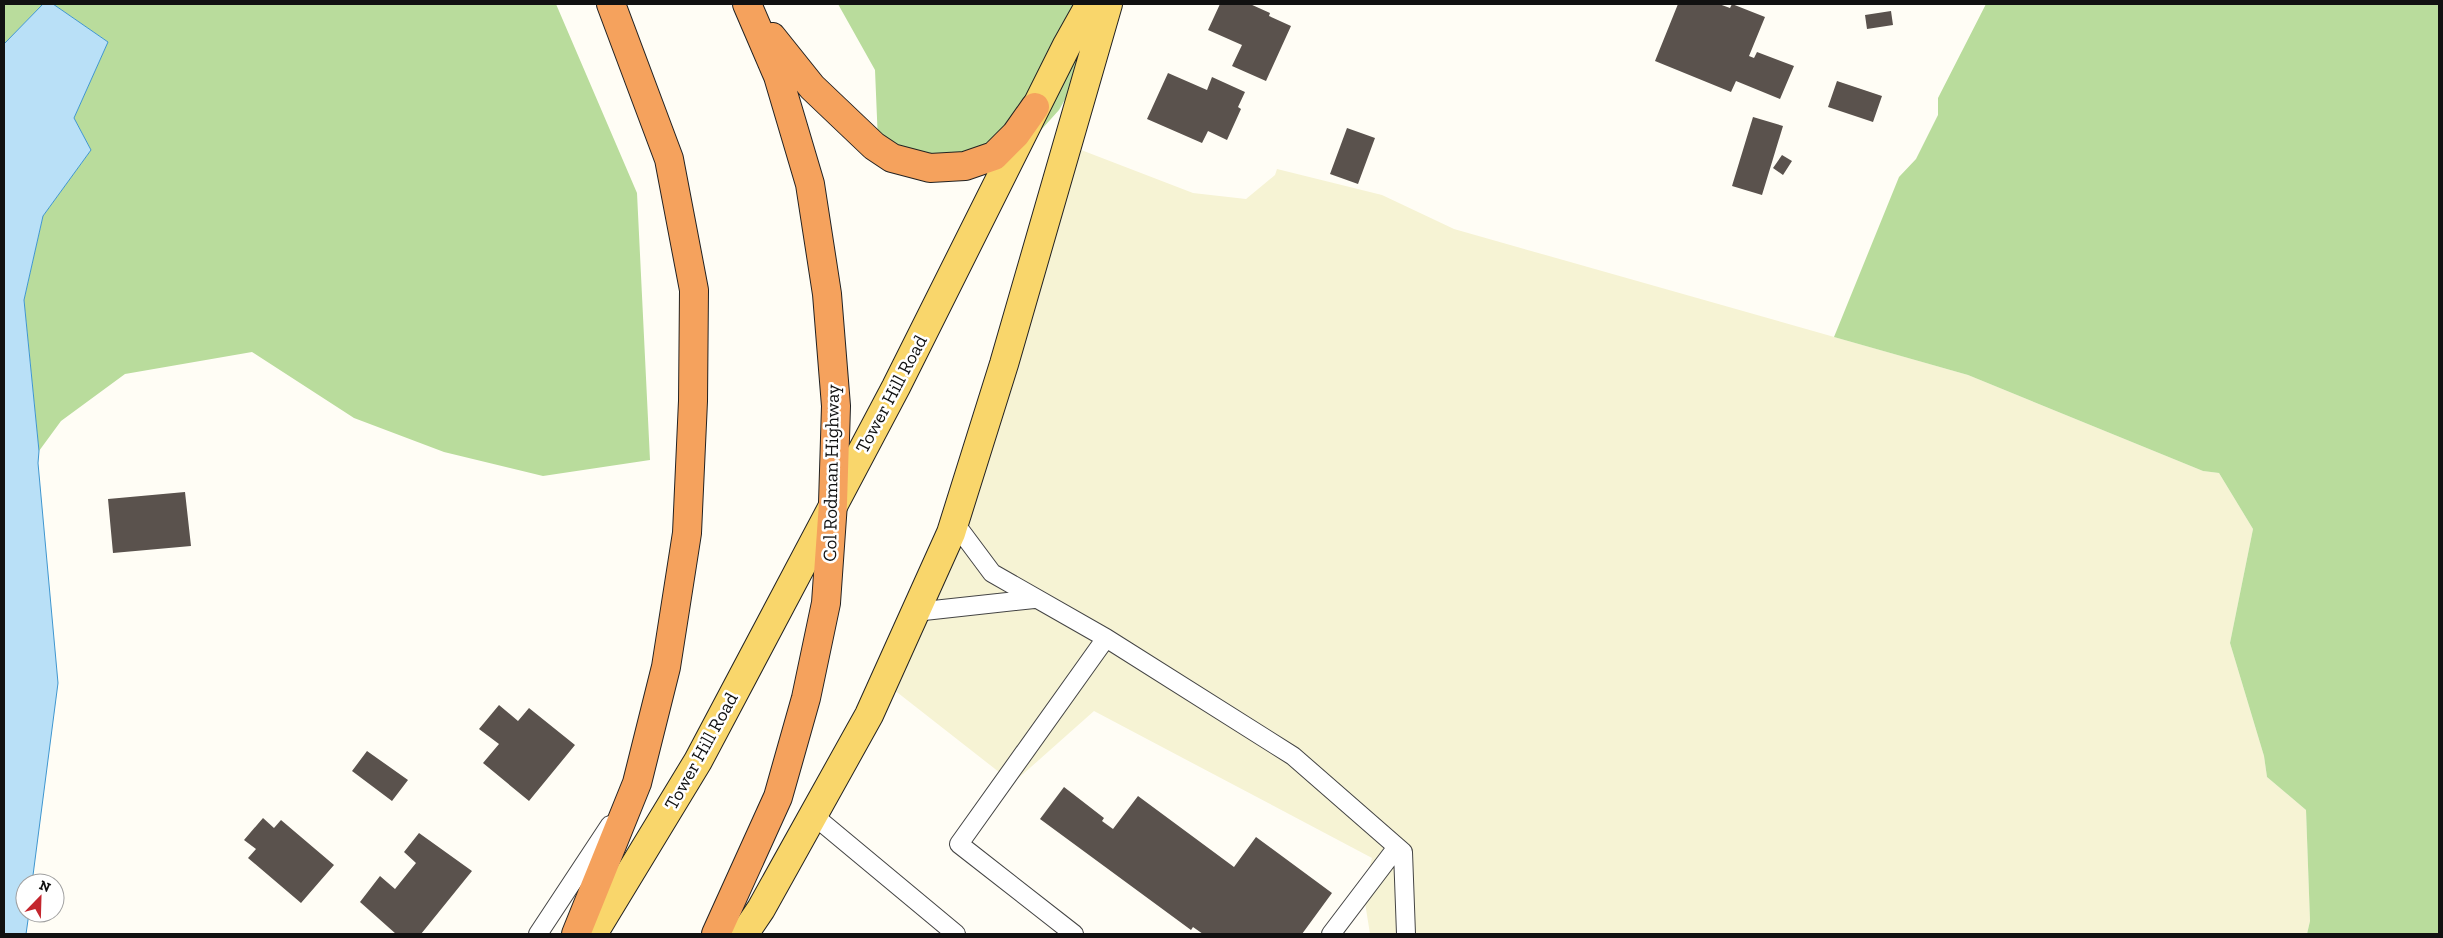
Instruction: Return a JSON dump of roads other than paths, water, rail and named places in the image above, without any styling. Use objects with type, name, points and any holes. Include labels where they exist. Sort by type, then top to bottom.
[{"type":"highway","points":[[576,934],[637,783],[666,667],[687,533],[693,401],[694,290],[669,159],[611,4]]},
{"type":"highway","points":[[749,7],[812,87],[874,146],[892,158],[930,168],[965,166],[981,162],[1000,150],[1016,134],[1035,107]]},
{"type":"highway","name":"Col Rodman Highway","points":[[716,934],[778,797],[806,698],[826,603],[833,503],[836,406],[828,304],[810,184],[778,76],[749,7]]},
{"type":"main road","name":"Tower Hill Road","points":[[593,934],[698,761],[896,387],[1035,107],[1090,4]]},
{"type":"main road","points":[[744,934],[761,909],[869,715],[954,522],[1004,364],[1108,4]]},
{"type":"lane","points":[[954,522],[992,572],[1034,599],[1106,638],[1293,756],[1397,846],[1403,852],[1406,934]]},
{"type":"lane","points":[[915,612],[1034,599]]},
{"type":"lane","points":[[1074,934],[959,844],[1106,638]]},
{"type":"lane","points":[[538,934],[637,783]]},
{"type":"lane","points":[[813,815],[956,934]]},
{"type":"lane","points":[[1331,934],[1397,846]]},
{"type":"water","points":[[43,4],[53,4],[108,42],[74,118],[91,150],[43,216],[24,300],[39,451],[38,463],[58,683],[33,873],[15,873],[15,923],[28,923],[26,934],[4,934],[4,44]]}]
